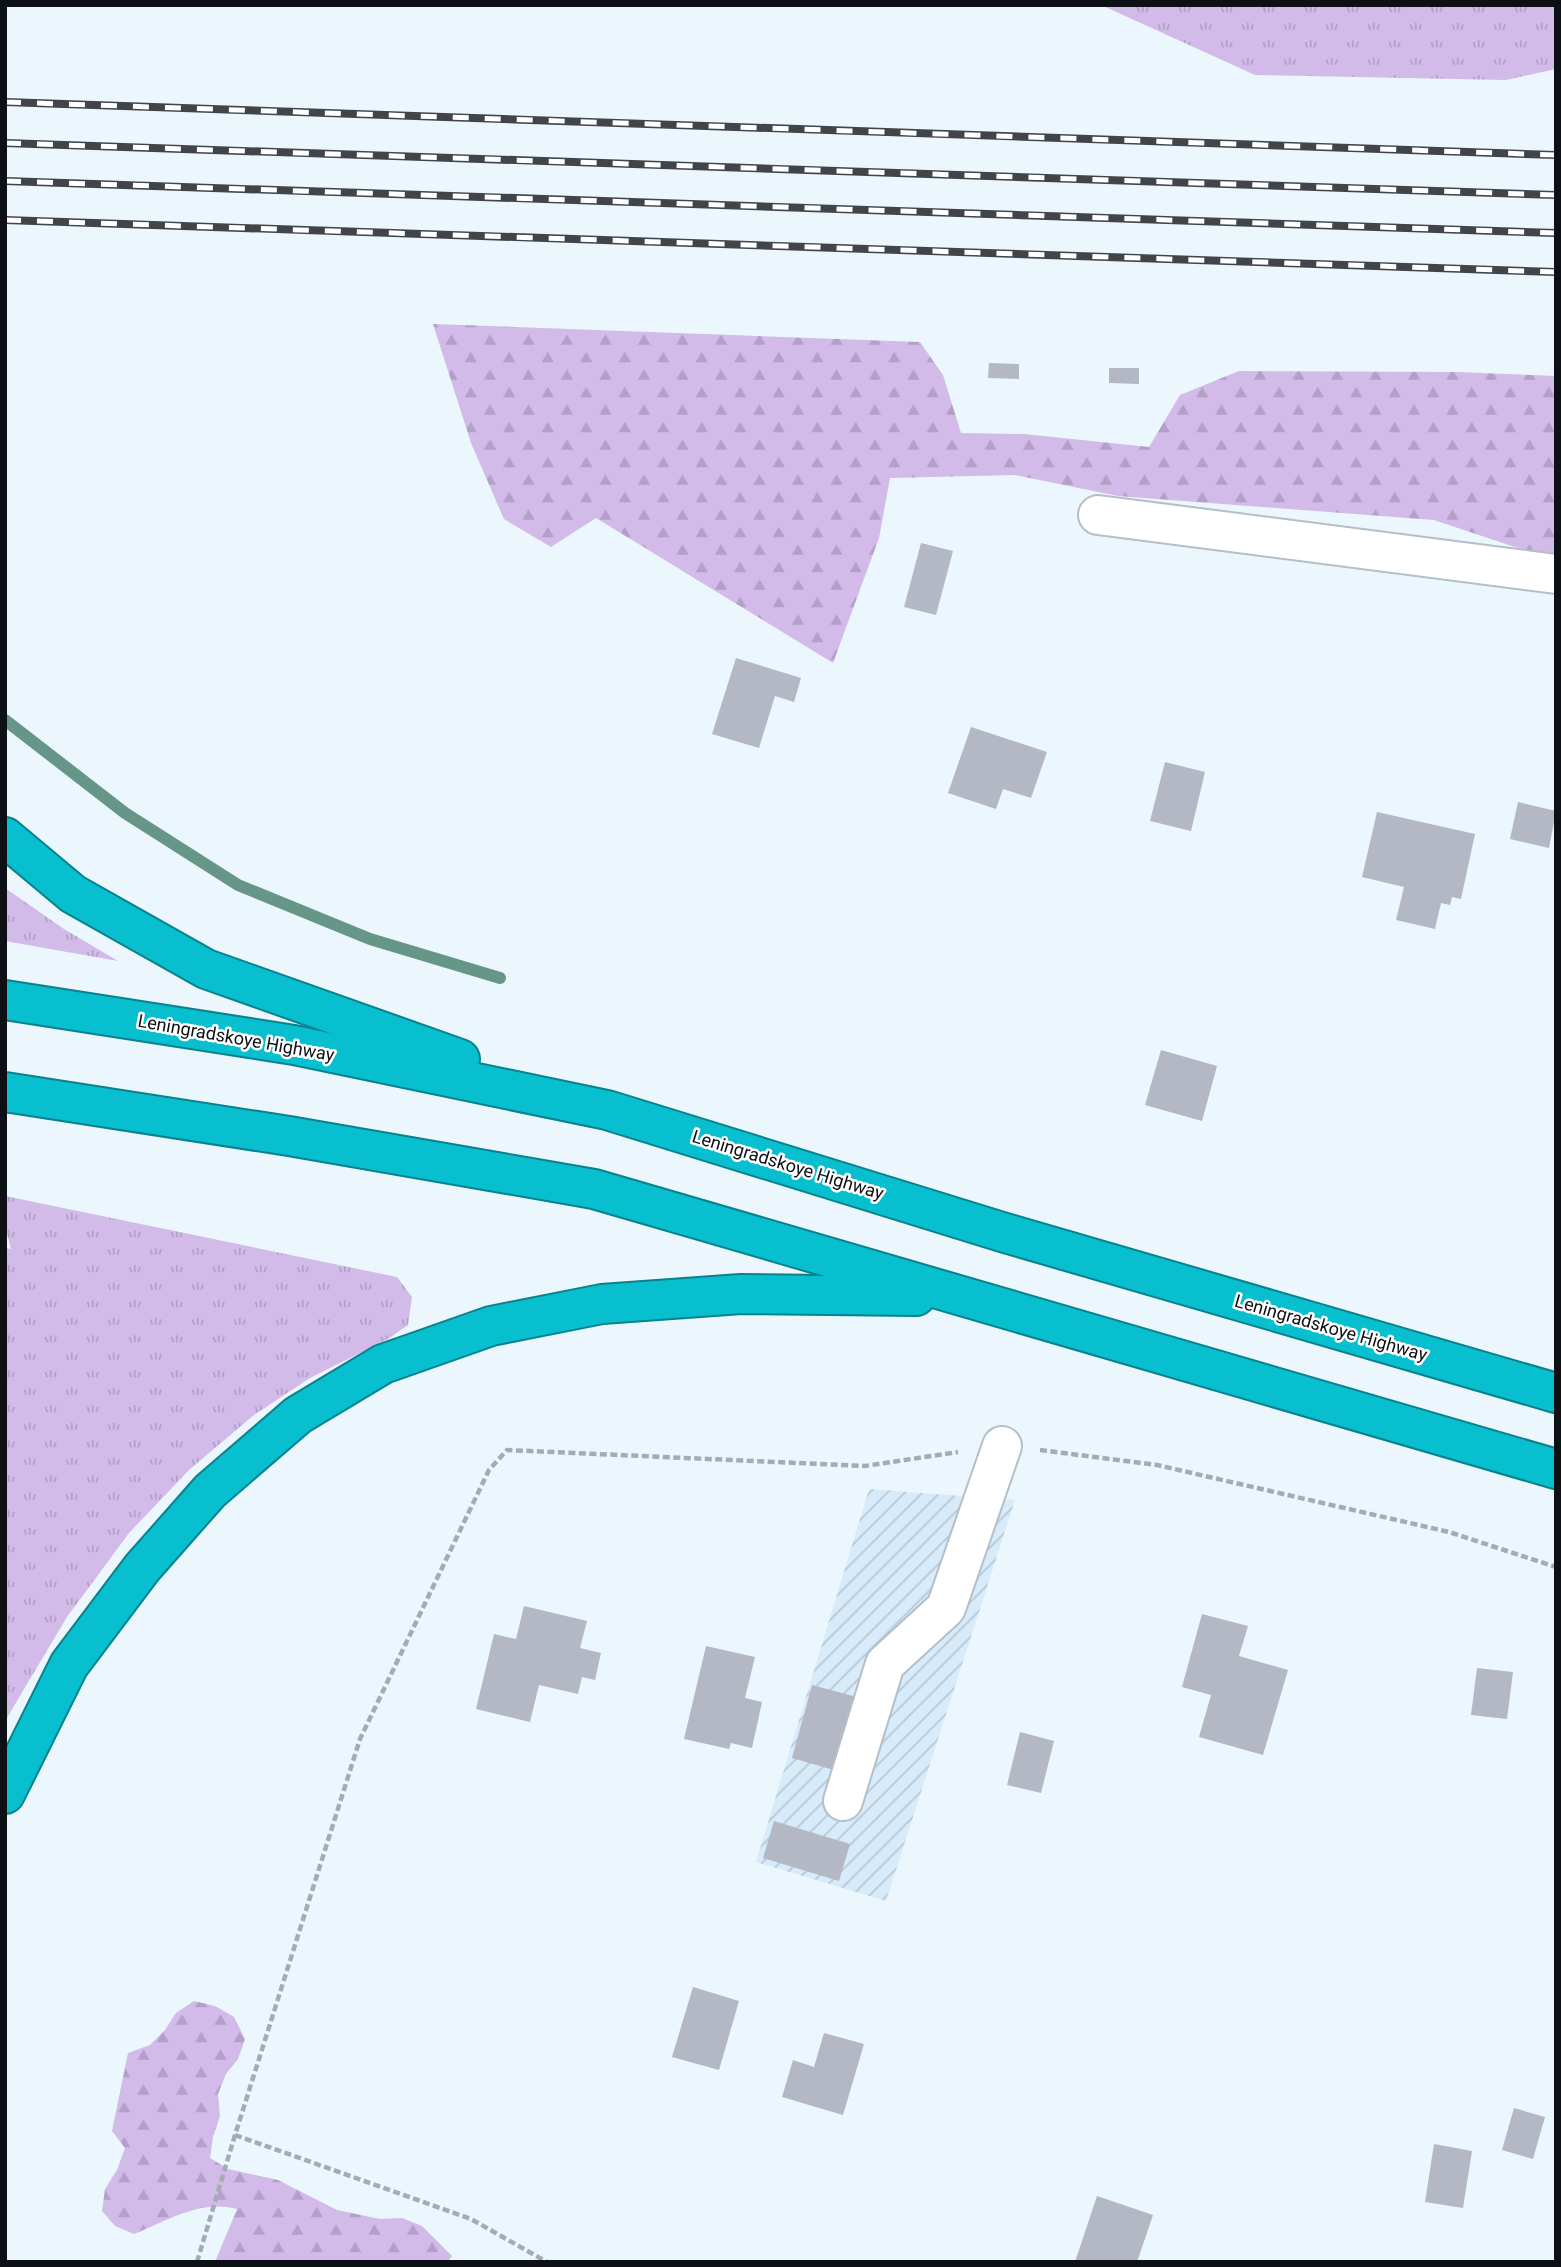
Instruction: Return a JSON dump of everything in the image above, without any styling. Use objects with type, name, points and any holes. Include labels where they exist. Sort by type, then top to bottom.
[{"type":"highway","points":[[5,837],[73,894],[206,969],[607,1110]]},
{"type":"highway","name":"Leningradskoye Highway","points":[[5,1000],[293,1045],[607,1110],[1002,1232],[1556,1393]]},
{"type":"highway","points":[[5,1092],[289,1136],[594,1189],[1556,1469]]},
{"type":"highway","points":[[5,1794],[69,1665],[142,1568],[209,1491],[298,1415],[383,1364],[491,1326],[601,1304],[741,1294],[966,1297]]},
{"type":"street","points":[[1098,515],[1556,574]]},
{"type":"street","points":[[843,1801],[885,1664],[946,1608],[1002,1446]]},
{"type":"path","points":[[197,2262],[360,1739],[489,1470],[506,1450],[865,1465],[1002,1446],[1157,1465],[1449,1532],[1556,1567]]},
{"type":"path","points":[[235,2135],[471,2219],[547,2262]]},
{"type":"shaded area","points":[[869,1489],[1015,1500],[886,1901],[756,1862]]},
{"type":"green space","points":[[1101,5],[1556,5],[1556,69],[1506,80],[1255,75]]},
{"type":"green space","points":[[433,324],[920,342],[943,375],[961,433],[1024,434],[1149,447],[1180,395],[1239,371],[1458,372],[1556,376],[1556,558],[1548,558],[1434,520],[1118,496],[1015,475],[890,478],[879,538],[833,663],[596,518],[551,547],[504,519],[471,443]]},
{"type":"green space","points":[[5,888],[64,929],[118,961],[5,941]]},
{"type":"green space","points":[[5,1196],[397,1277],[412,1297],[408,1325],[388,1339],[310,1378],[254,1415],[189,1470],[129,1533],[67,1617],[5,1721],[5,1248],[11,1249],[5,1226]]},
{"type":"green space","points":[[194,2001],[215,2006],[234,2017],[245,2039],[238,2059],[226,2074],[218,2094],[220,2116],[210,2158],[228,2169],[278,2180],[337,2210],[380,2219],[402,2218],[422,2226],[452,2256],[447,2262],[215,2262],[237,2209],[224,2207],[197,2209],[134,2234],[115,2226],[102,2211],[105,2189],[117,2170],[125,2148],[112,2131],[128,2053],[150,2045],[165,2030],[176,2013]]},
{"type":"building","points":[[989,363],[1019,364],[1019,379],[988,378]]},
{"type":"building","points":[[1109,368],[1139,368],[1139,384],[1109,383]]},
{"type":"building","points":[[921,543],[953,551],[936,615],[904,607]]},
{"type":"building","points":[[736,658],[801,678],[794,702],[775,696],[759,748],[712,734]]},
{"type":"building","points":[[971,727],[1047,752],[1031,798],[1003,789],[996,809],[948,793]]},
{"type":"building","points":[[1165,762],[1205,772],[1191,831],[1150,821]]},
{"type":"building","points":[[1518,802],[1556,811],[1549,848],[1510,839]]},
{"type":"building","points":[[1377,812],[1475,834],[1461,899],[1452,897],[1450,905],[1441,903],[1435,929],[1396,920],[1404,887],[1362,877]]},
{"type":"building","points":[[1161,1050],[1217,1066],[1202,1121],[1145,1105]]},
{"type":"building","points":[[524,1606],[587,1621],[580,1648],[601,1653],[595,1680],[582,1677],[578,1694],[539,1685],[530,1722],[476,1709],[494,1634],[516,1639]]},
{"type":"building","points":[[1202,1614],[1248,1626],[1239,1656],[1288,1670],[1263,1755],[1199,1737],[1211,1695],[1182,1687]]},
{"type":"building","points":[[706,1646],[755,1657],[745,1698],[762,1702],[752,1748],[731,1743],[729,1749],[684,1739]]},
{"type":"building","points":[[1477,1668],[1513,1672],[1507,1719],[1471,1715]]},
{"type":"building","points":[[812,1685],[857,1697],[837,1771],[792,1758]]},
{"type":"building","points":[[1020,1732],[1054,1741],[1041,1793],[1007,1785]]},
{"type":"building","points":[[774,1821],[850,1844],[839,1881],[763,1858]]},
{"type":"building","points":[[693,1987],[739,2001],[719,2070],[672,2057]]},
{"type":"building","points":[[824,2033],[864,2044],[843,2115],[782,2097],[793,2060],[814,2067]]},
{"type":"building","points":[[1514,2108],[1545,2117],[1533,2159],[1502,2150]]},
{"type":"building","points":[[1434,2144],[1472,2151],[1463,2208],[1425,2202]]},
{"type":"building","points":[[1097,2196],[1153,2215],[1137,2262],[1075,2262]]},
{"type":"waterway","points":[[5,720],[125,813],[238,885],[370,939],[500,978]]},
{"type":"railway","points":[[5,102],[1556,155]]},
{"type":"railway","points":[[5,143],[1556,195]]},
{"type":"railway","points":[[5,181],[1556,233]]},
{"type":"railway","points":[[5,220],[1556,272]]}]
